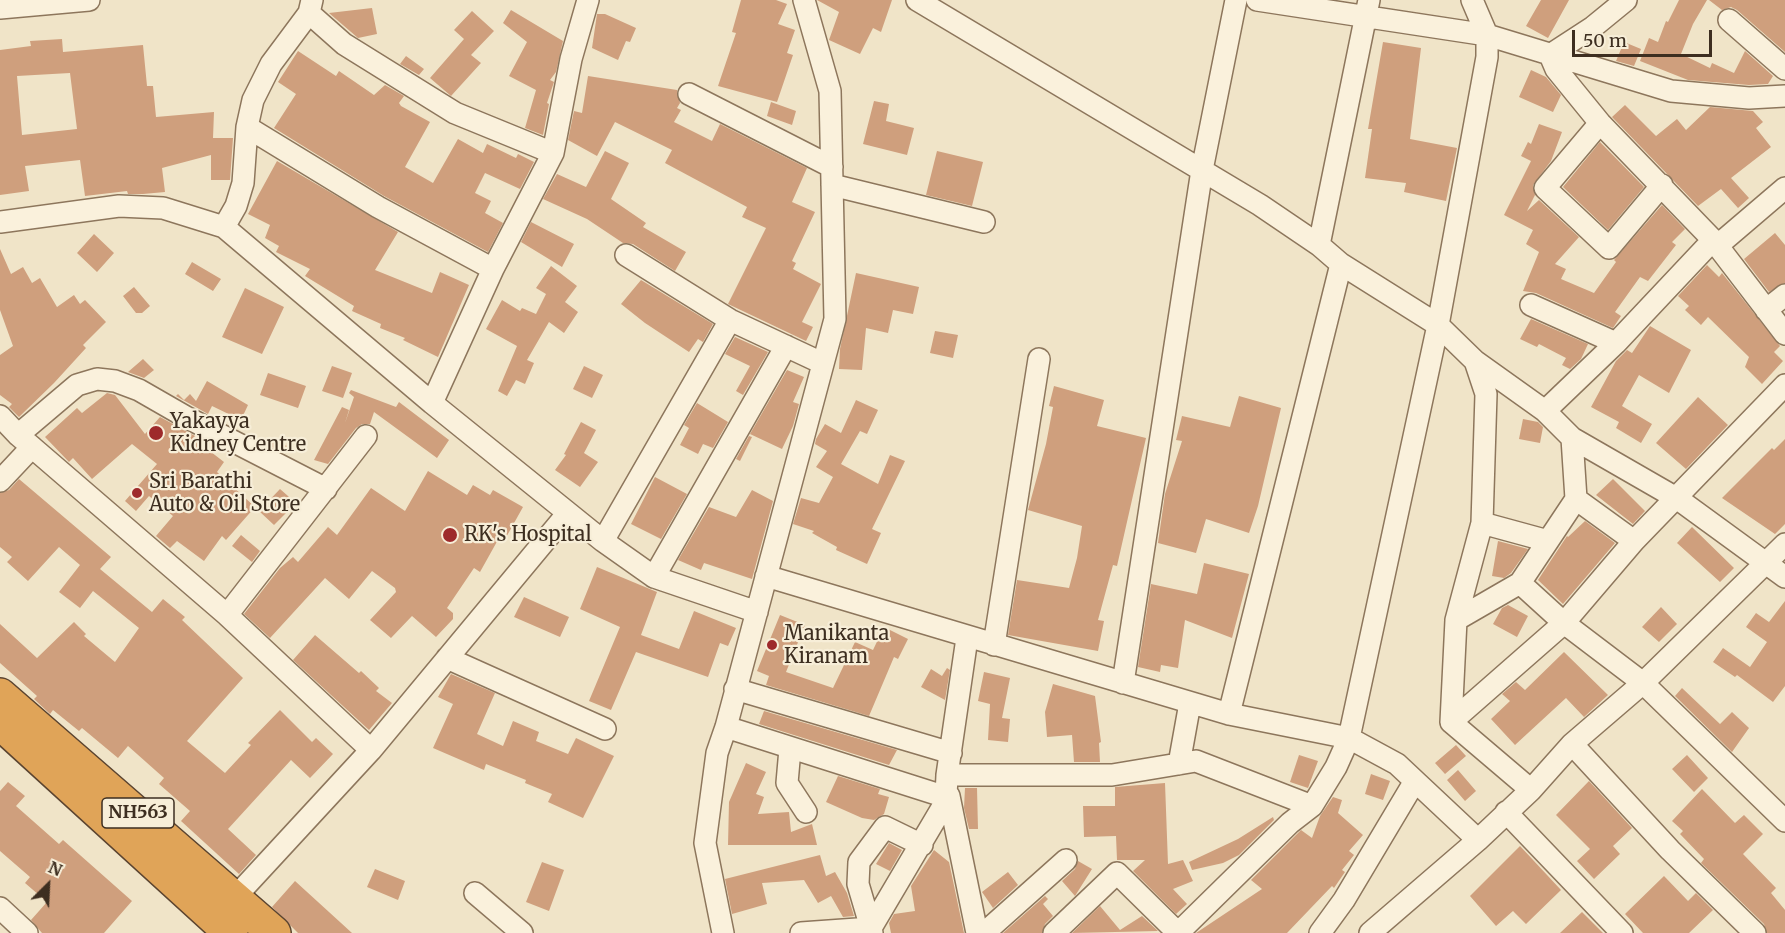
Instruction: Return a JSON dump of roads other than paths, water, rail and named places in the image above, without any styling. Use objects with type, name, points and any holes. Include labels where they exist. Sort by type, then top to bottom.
[{"type":"highway","name":"NH563","points":[[0,695],[227,916]]},
{"type":"highway","name":"NH563","points":[[0,723],[227,916],[274,933]]},
{"type":"street","points":[[0,9],[89,0]]},
{"type":"street","points":[[432,403],[493,269],[553,153],[571,59],[588,0]]},
{"type":"street","points":[[723,933],[705,843],[717,753],[726,727],[835,319],[830,91],[804,0]]},
{"type":"street","points":[[917,0],[1202,170],[1319,245],[1341,264],[1438,325],[1475,361],[1545,411],[1572,438],[1678,499],[1785,578]]},
{"type":"street","points":[[1123,683],[1202,170],[1236,0]]},
{"type":"street","points":[[1257,0],[1368,9],[1487,35],[1671,91],[1749,98],[1785,96]]},
{"type":"street","points":[[1054,933],[1117,873],[1178,933],[1290,823],[1312,807],[1349,738],[1438,325],[1487,57],[1487,35],[1473,0]]},
{"type":"street","points":[[1550,55],[1593,27],[1626,0]]},
{"type":"street","points":[[224,227],[236,206],[243,183],[247,127],[253,100],[271,64],[311,7],[344,44],[455,113],[553,153]]},
{"type":"street","points":[[1319,245],[1368,9]]},
{"type":"street","points":[[1729,20],[1785,69]]},
{"type":"street","points":[[1550,55],[1556,69],[1600,123],[1662,185],[1715,243],[1785,334]]},
{"type":"street","points":[[689,94],[832,176],[984,222]]},
{"type":"street","points":[[1600,123],[1545,188],[1609,248],[1662,185]]},
{"type":"street","points":[[247,127],[378,207],[493,269]]},
{"type":"street","points":[[1545,411],[1715,243],[1785,188]]},
{"type":"street","points":[[0,222],[119,206],[163,208],[224,227],[432,403],[603,541],[654,577],[757,612]]},
{"type":"street","points":[[626,255],[730,320],[822,363]]},
{"type":"street","points":[[1229,714],[1341,264]]},
{"type":"street","points":[[1766,310],[1785,295]]},
{"type":"street","points":[[1531,306],[1616,343]]},
{"type":"street","points":[[603,541],[730,320]]},
{"type":"street","points":[[654,577],[786,346]]},
{"type":"street","points":[[994,645],[1039,359]]},
{"type":"street","points":[[1451,722],[1456,620],[1482,523],[1486,394],[1475,361]]},
{"type":"street","points":[[0,481],[25,441],[76,385],[97,379],[116,381],[139,390],[186,417],[326,489]]},
{"type":"street","points":[[1451,722],[1564,623],[1634,542],[1678,499],[1785,385]]},
{"type":"street","points":[[0,416],[25,441],[227,615],[371,750]]},
{"type":"street","points":[[227,615],[366,436]]},
{"type":"street","points":[[1456,620],[1520,583],[1576,499],[1572,438]]},
{"type":"street","points":[[1576,499],[1634,542]]},
{"type":"street","points":[[227,916],[371,750],[568,513]]},
{"type":"street","points":[[1482,523],[1548,542]]},
{"type":"street","points":[[1370,933],[1478,840],[1531,790],[1572,744],[1643,682],[1763,562],[1785,544]]},
{"type":"street","points":[[766,576],[967,638],[1229,714],[1349,738],[1397,764],[1478,840]]},
{"type":"street","points":[[1520,583],[1564,623],[1643,682],[1785,821]]},
{"type":"street","points":[[967,638],[947,790],[971,904],[988,931],[1066,860]]},
{"type":"street","points":[[447,658],[605,729]]},
{"type":"street","points":[[735,689],[951,753]]},
{"type":"street","points":[[1179,764],[1190,703]]},
{"type":"street","points":[[1451,722],[1531,790]]},
{"type":"street","points":[[726,727],[790,749],[947,790],[1112,775],[1196,761],[1312,807]]},
{"type":"street","points":[[1572,744],[1670,850],[1755,933]]},
{"type":"street","points":[[790,749],[787,783],[806,812]]},
{"type":"street","points":[[1320,933],[1344,900],[1415,781]]},
{"type":"street","points":[[872,931],[922,845],[947,790]]},
{"type":"street","points":[[1506,812],[1622,933]]},
{"type":"street","points":[[872,931],[858,884],[859,862],[885,827],[922,845]]},
{"type":"street","points":[[475,892],[522,933]]},
{"type":"street","points":[[0,908],[27,933]]},
{"type":"street","points":[[801,933],[872,931]]},
{"type":"place","name":"Yakayya Kidney Centre","points":[[156,433]]},
{"type":"place","name":"Sri Barathi Auto & Oil Store","points":[[137,493]]},
{"type":"place","name":"RK's Hospital","points":[[450,535]]},
{"type":"place","name":"Manikanta Kiranam","points":[[772,645]]}]
